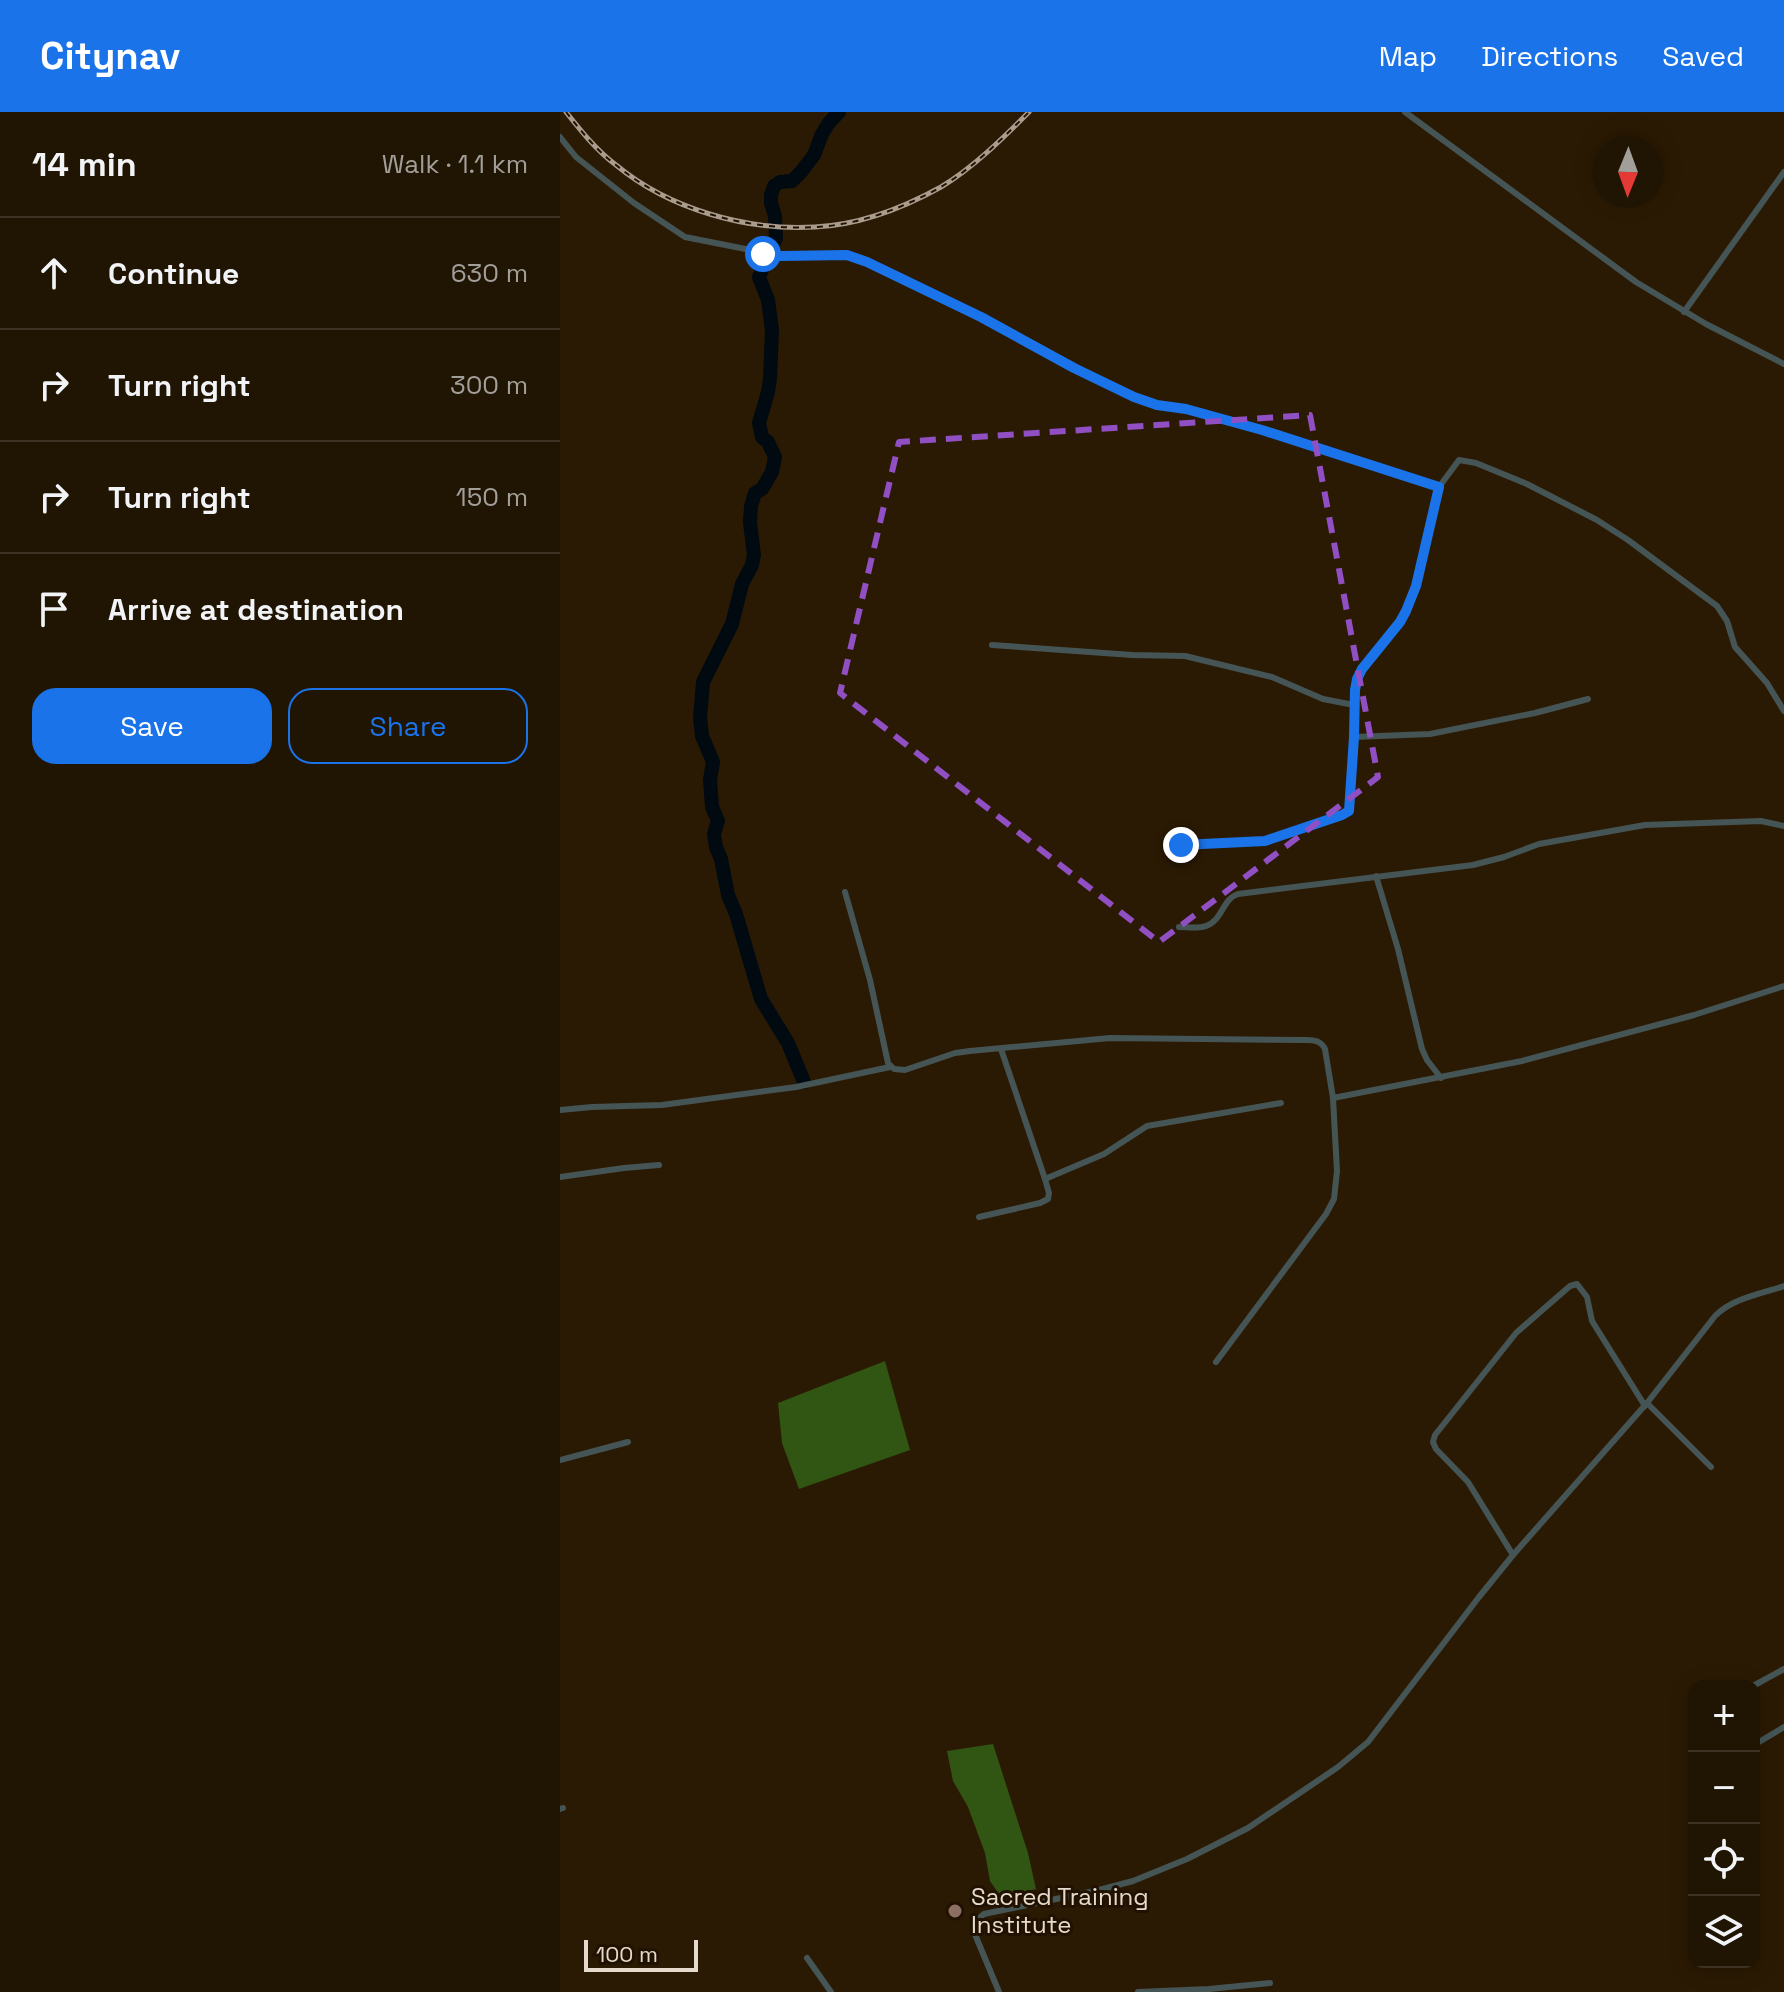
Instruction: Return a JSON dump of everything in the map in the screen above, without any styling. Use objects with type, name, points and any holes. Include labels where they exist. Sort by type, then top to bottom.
[{"type":"street","points":[[1405,112],[1636,282],[1684,312],[1784,364]]},
{"type":"street","points":[[560,137],[576,157],[634,203],[685,237],[763,254],[847,255],[981,317],[1134,397],[1262,430],[1439,487]]},
{"type":"street","points":[[1684,312],[1784,172]]},
{"type":"street","points":[[1181,845],[1265,841],[1347,812],[1350,807],[1357,679],[1406,611],[1416,586],[1439,487],[1459,460],[1527,484],[1597,520],[1717,606],[1727,621],[1735,647],[1767,683],[1784,711]]},
{"type":"street","points":[[992,645],[1185,656],[1272,677],[1323,699],[1354,705]]},
{"type":"street","points":[[1354,737],[1430,734],[1588,699]]},
{"type":"street","points":[[1179,927],[1210,925],[1221,915],[1233,895],[1473,865],[1539,844],[1645,825],[1761,821],[1784,826]]},
{"type":"street","points":[[1376,876],[1398,949],[1422,1049],[1441,1078]]},
{"type":"street","points":[[845,892],[890,1067]]},
{"type":"street","points":[[1333,1098],[1522,1061],[1694,1015],[1784,986]]},
{"type":"street","points":[[560,1110],[662,1105],[796,1087],[890,1067],[905,1070],[955,1053],[1110,1038],[1314,1040],[1325,1049],[1333,1098],[1337,1171],[1331,1206],[1216,1362]]},
{"type":"street","points":[[979,1217],[1046,1201],[1049,1196],[1001,1049]]},
{"type":"street","points":[[1045,1179],[1104,1154],[1147,1126],[1281,1103]]},
{"type":"street","points":[[560,1177],[659,1165]]},
{"type":"street","points":[[1513,1555],[1477,1495],[1433,1442],[1435,1435],[1516,1333],[1570,1286],[1577,1284],[1587,1297],[1592,1321],[1646,1405],[1711,1467]]},
{"type":"street","points":[[999,1992],[974,1932],[978,1919],[984,1914],[1133,1881],[1187,1859],[1248,1828],[1338,1767],[1368,1742],[1513,1555],[1646,1405],[1722,1309],[1784,1286]]},
{"type":"street","points":[[560,1460],[628,1442]]},
{"type":"street","points":[[1760,1682],[1784,1669]]},
{"type":"street","points":[[1760,1741],[1784,1727]]},
{"type":"street","points":[[807,1958],[831,1992]]},
{"type":"street","points":[[1138,1992],[1270,1983]]},
{"type":"highlighted area","points":[[1310,415],[1378,777],[1159,942],[840,693],[899,442]]},
{"type":"green space","points":[[885,1361],[910,1450],[799,1489],[782,1443],[778,1403]]},
{"type":"green space","points":[[993,1744],[1028,1853],[1036,1889],[1001,1897],[990,1881],[985,1853],[968,1807],[953,1781],[947,1751]]},
{"type":"waterway","points":[[804,1082],[788,1043],[761,999],[728,895],[714,834],[718,821],[712,807],[710,780],[713,762],[702,736],[700,718],[703,682],[732,624],[742,584],[752,565],[751,506],[755,493],[762,489],[772,472],[775,457],[762,437],[759,423],[770,379],[772,330],[768,300],[759,277],[776,238],[771,195],[774,186],[792,181],[801,172],[814,155],[828,124],[839,112]]},
{"type":"railway","points":[[566,112],[609,159],[660,194],[736,221],[789,227],[848,223],[926,195],[976,162],[1029,112]]},
{"type":"place","name":"Sacred Training Institute","points":[[955,1911]]},
{"type":"route","points":[[763,254],[847,255],[981,317],[1134,397],[1262,430],[1439,487],[1416,586],[1406,611],[1357,679],[1349,811],[1265,841],[1181,845]]}]
